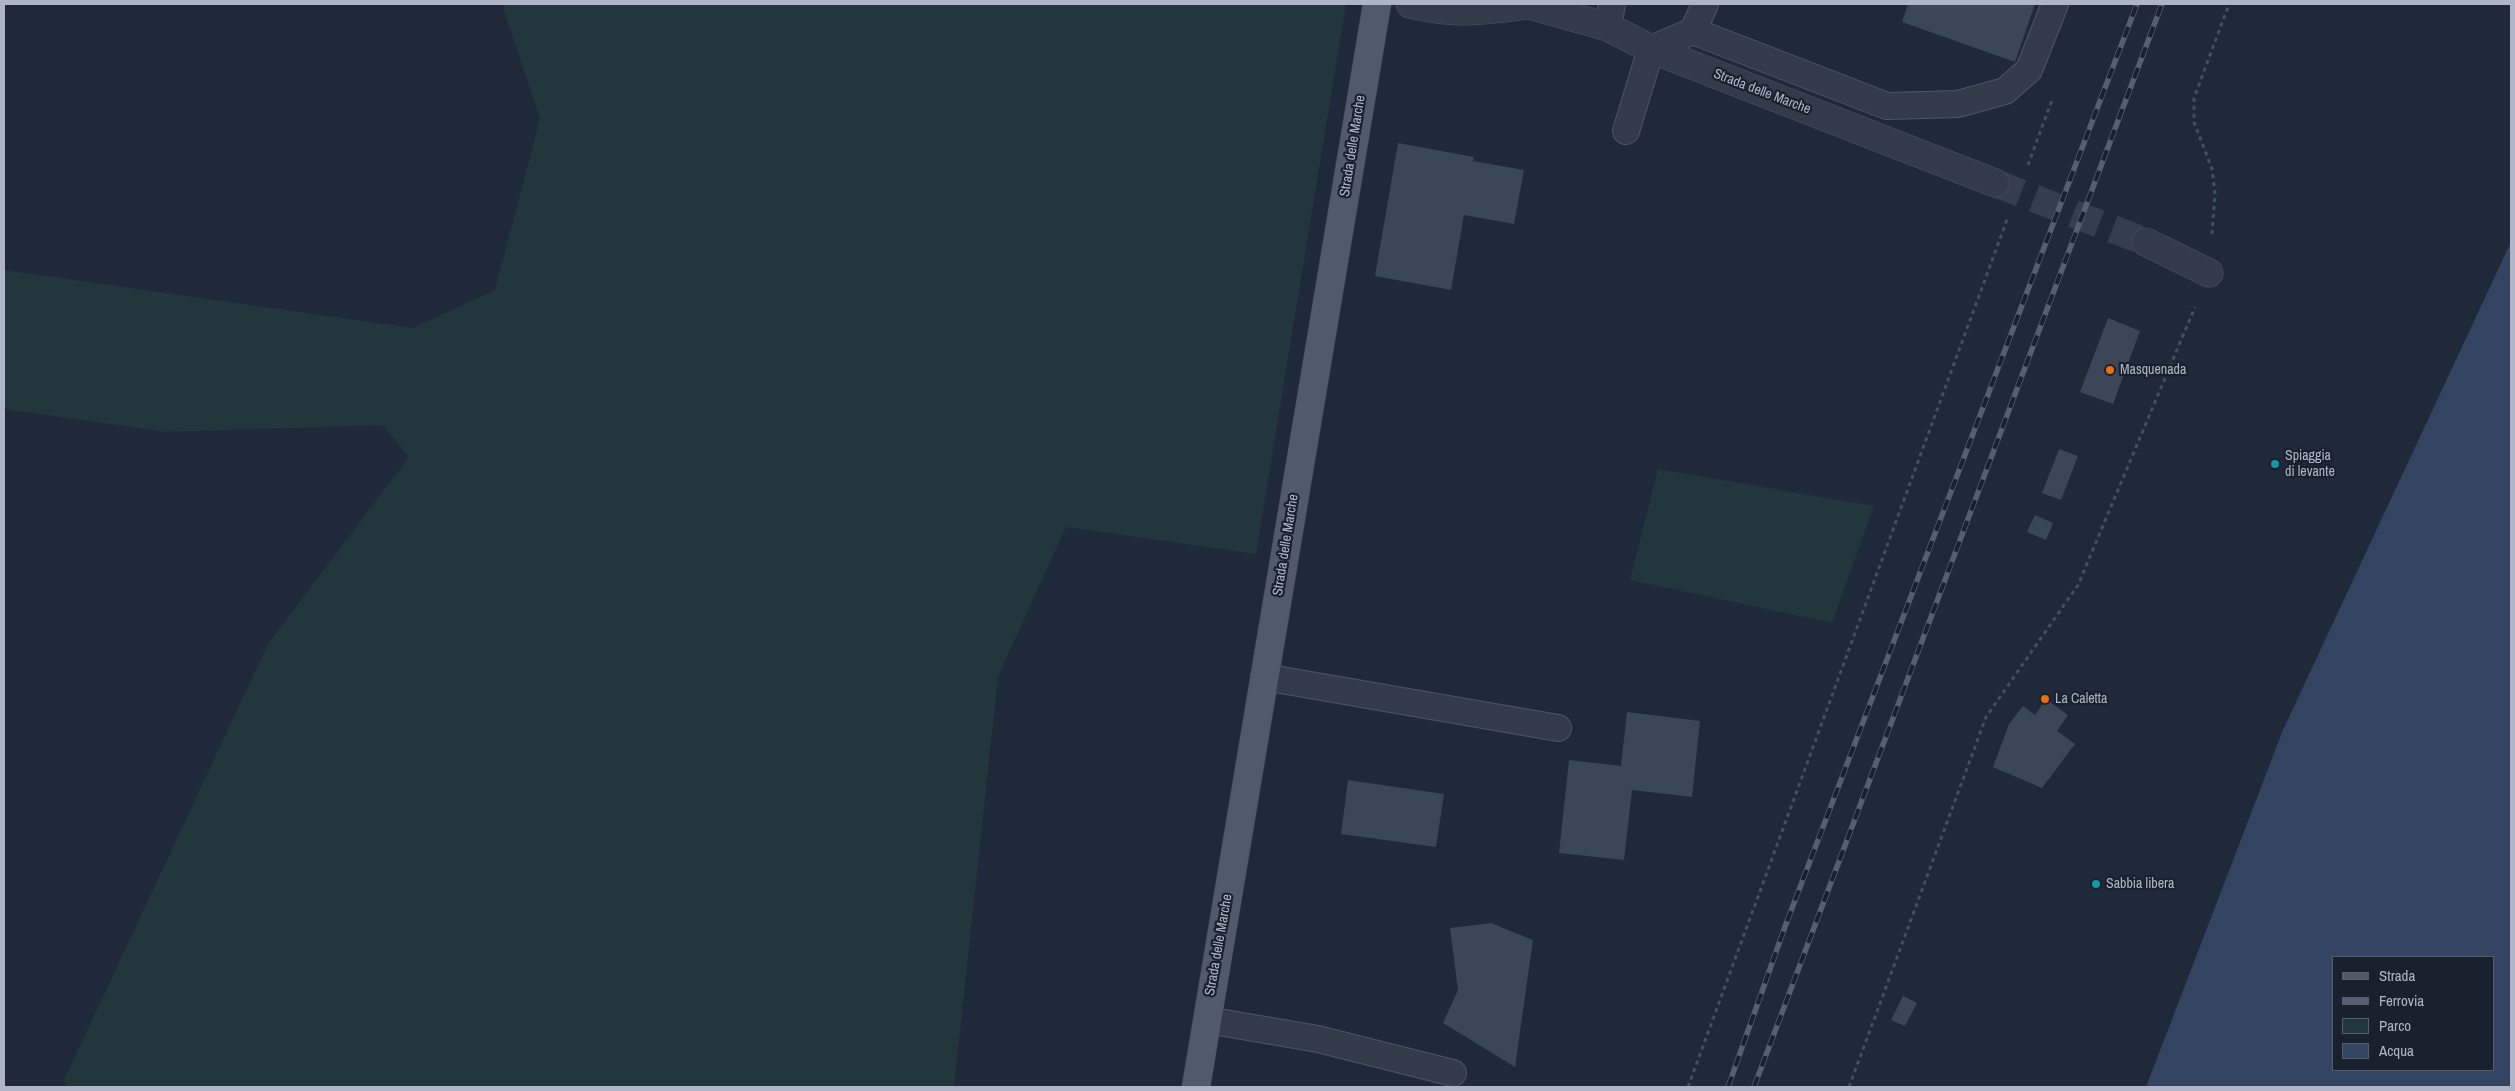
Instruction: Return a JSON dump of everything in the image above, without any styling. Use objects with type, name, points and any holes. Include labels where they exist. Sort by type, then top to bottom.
[{"type":"main road","name":"Strada delle Marche","points":[[1196,1087],[1377,4]]},
{"type":"street","name":"Strada delle Marche","points":[[1410,4],[1438,11],[1479,12],[1527,4],[1610,15],[1651,49],[1995,183]]},
{"type":"street","points":[[2146,242],[2209,273]]},
{"type":"lane","points":[[1693,32],[1705,4]]},
{"type":"lane","points":[[1626,130],[1651,49],[1693,32],[1887,106],[1958,104],[2005,91],[2029,70],[2055,4]]},
{"type":"lane","points":[[1264,677],[1558,728]]},
{"type":"lane","points":[[1207,1020],[1318,1039],[1452,1073]]},
{"type":"path","points":[[1849,1087],[1986,717],[2078,585],[2209,273],[2215,193],[2212,169],[2194,122],[2194,98],[2228,4]]},
{"type":"path","points":[[2025,172],[2053,97]]},
{"type":"path","points":[[1688,1087],[2011,210]]},
{"type":"green space","points":[[502,4],[1346,4],[1256,554],[1066,527],[998,677],[954,1087],[67,1087],[64,1080],[268,644],[409,457],[382,425],[167,432],[4,409],[4,270],[413,328],[495,290],[540,119]]},
{"type":"green space","points":[[1658,469],[1874,506],[1832,623],[1630,580]]},
{"type":"water","points":[[2511,242],[2511,1087],[2146,1087],[2283,730]]},
{"type":"building","points":[[1908,4],[2035,4],[2015,62],[1902,22]]},
{"type":"building","points":[[1398,143],[1474,157],[1473,161],[1524,170],[1514,224],[1464,215],[1451,290],[1375,276]]},
{"type":"building","points":[[2108,318],[2140,331],[2113,404],[2080,392]]},
{"type":"building","points":[[2059,449],[2078,456],[2061,500],[2042,493]]},
{"type":"building","points":[[2035,515],[2053,523],[2046,540],[2027,532]]},
{"type":"building","points":[[2046,699],[2068,715],[2057,731],[2075,744],[2042,788],[1993,767],[2009,724],[2023,706],[2035,715]]},
{"type":"building","points":[[1627,712],[1700,721],[1692,797],[1632,790],[1624,860],[1559,853],[1569,760],[1621,766]]},
{"type":"building","points":[[1348,780],[1444,794],[1436,847],[1341,834]]},
{"type":"building","points":[[1491,923],[1533,940],[1515,1067],[1443,1023],[1458,990],[1450,928]]},
{"type":"building","points":[[1903,996],[1917,1003],[1905,1026],[1891,1020]]},
{"type":"tunnel","points":[[1995,183],[2146,242]]},
{"type":"railway","points":[[1728,1087],[1786,924],[2137,4]]},
{"type":"railway","points":[[1754,1087],[2162,4]]},
{"type":"place","name":"Masquenada","points":[[2110,370]]},
{"type":"place","name":"Spiaggia di levante","points":[[2275,464]]},
{"type":"place","name":"La Caletta","points":[[2045,699]]},
{"type":"place","name":"Sabbia libera","points":[[2096,884]]}]
